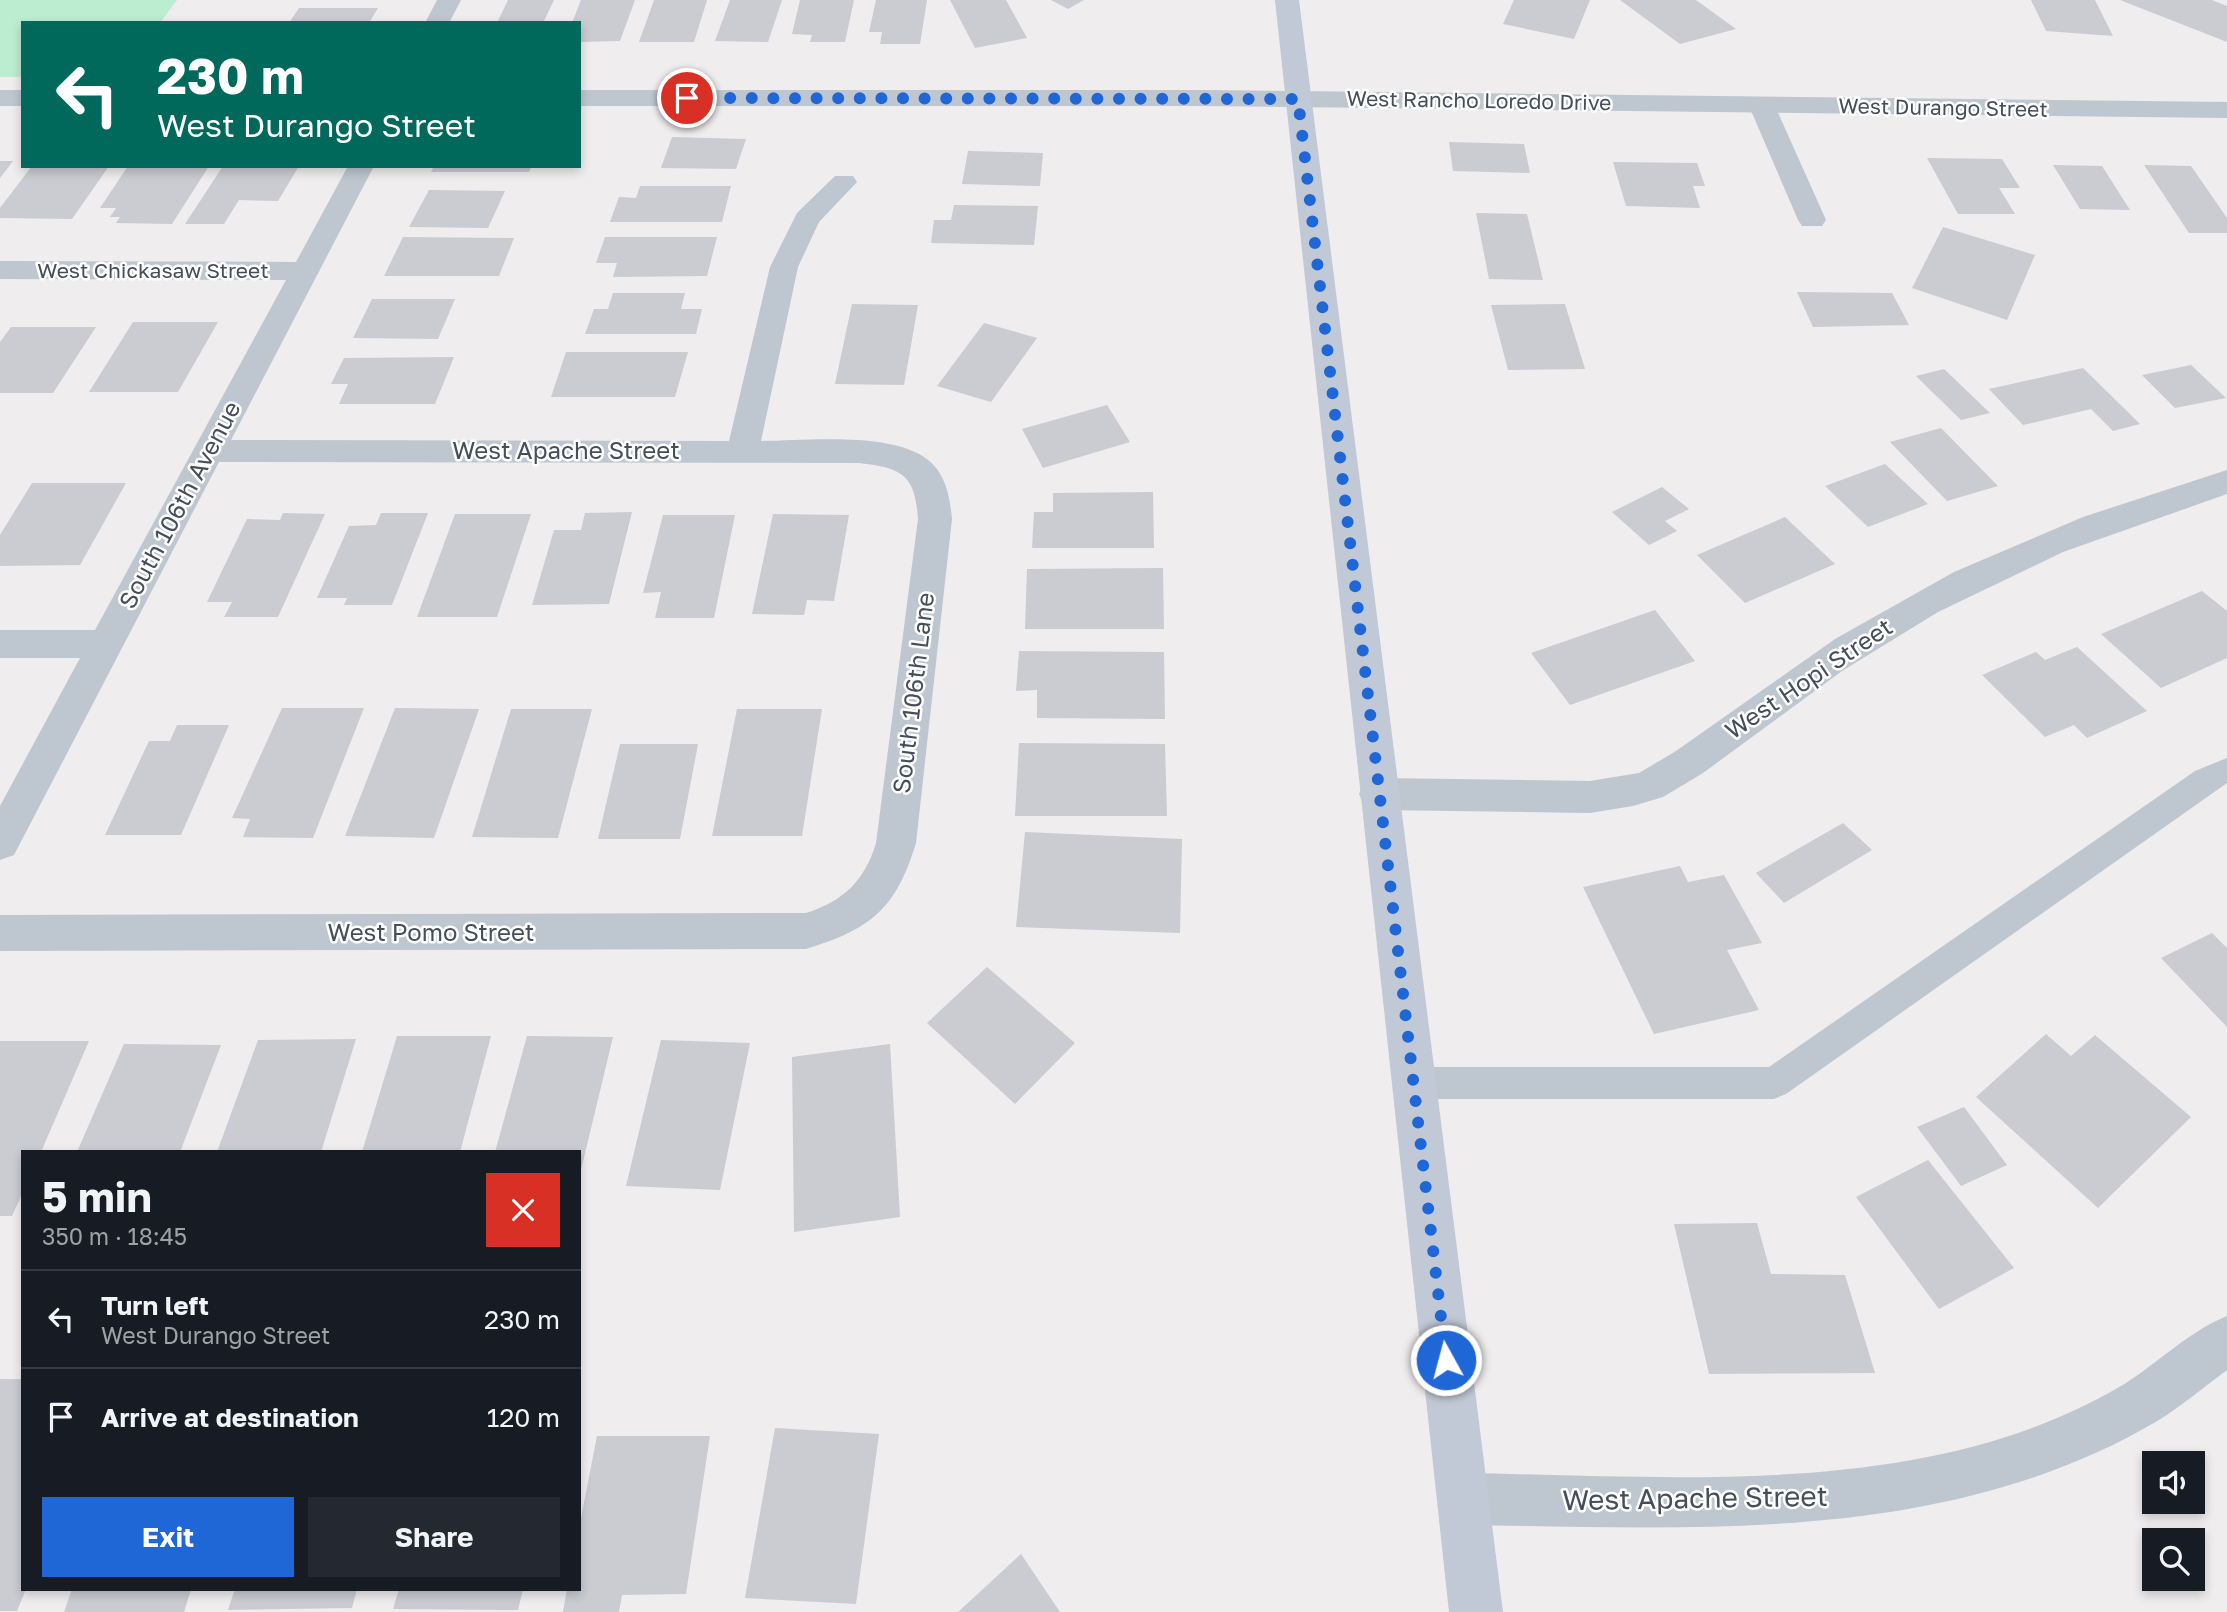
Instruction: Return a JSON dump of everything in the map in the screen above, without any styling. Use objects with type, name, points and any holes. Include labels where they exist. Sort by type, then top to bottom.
[{"type":"main road","points":[[1287,0],[1476,1612]]},
{"type":"street","points":[[438,21],[449,0]]},
{"type":"street","points":[[0,98],[21,98]]},
{"type":"street","points":[[581,98],[1298,99]]},
{"type":"street","name":"West Rancho Loredo Drive","points":[[1298,99],[1659,104]]},
{"type":"street","name":"West Durango Street","points":[[1659,104],[2227,110]]},
{"type":"street","points":[[1762,106],[1812,220]]},
{"type":"street","name":"South 106th Avenue","points":[[0,843],[359,168]]},
{"type":"street","points":[[743,451],[784,267],[807,219],[844,182]]},
{"type":"street","name":"West Chickasaw Street","points":[[0,270],[305,271]]},
{"type":"street","name":"West Apache Street","points":[[209,452],[743,451],[880,454],[901,458],[920,468]]},
{"type":"street","name":"South 106th Lane","points":[[857,910],[877,892],[890,868],[896,843],[935,519],[931,483],[920,468]]},
{"type":"street","name":"West Hopi Street","points":[[1378,794],[1590,797],[1625,793],[1656,782],[1686,766],[1835,657],[1926,603],[2035,549],[2133,511],[2227,482]]},
{"type":"street","points":[[0,644],[106,644]]},
{"type":"street","name":"West Pomo Street","points":[[0,933],[775,933],[806,931],[834,924],[857,910]]},
{"type":"street","name":"West Apache Street","points":[[1462,1499],[1792,1500],[1877,1492],[1950,1479],[2026,1455],[2091,1427],[2152,1395],[2200,1363],[2227,1340]]},
{"type":"lane","points":[[1413,1083],[1774,1083],[2205,780],[2227,769]]},
{"type":"green space","points":[[0,0],[177,0],[161,21],[21,21],[21,77],[0,77]]},
{"type":"building","points":[[508,0],[554,0],[544,21],[498,21]]},
{"type":"building","points":[[581,0],[635,0],[620,41],[581,42],[581,21],[573,21]]},
{"type":"building","points":[[654,0],[707,0],[694,42],[639,42]]},
{"type":"building","points":[[730,0],[782,0],[768,42],[715,41]]},
{"type":"building","points":[[800,0],[854,0],[845,42],[810,42],[812,35],[792,34]]},
{"type":"building","points":[[876,0],[927,0],[920,44],[880,44],[882,32],[869,32]]},
{"type":"building","points":[[950,0],[1006,0],[1027,38],[975,48]]},
{"type":"building","points":[[1051,0],[1084,0],[1068,9]]},
{"type":"building","points":[[1514,0],[1590,0],[1574,39],[1503,24]]},
{"type":"building","points":[[1620,0],[1696,0],[1736,29],[1680,44]]},
{"type":"building","points":[[2031,0],[2095,0],[2113,36],[2046,31]]},
{"type":"building","points":[[2120,0],[2212,0],[2227,6],[2227,42]]},
{"type":"building","points":[[299,8],[378,8],[370,21],[290,21]]},
{"type":"building","points":[[672,137],[746,139],[736,169],[661,168]]},
{"type":"building","points":[[1449,142],[1524,144],[1530,173],[1453,171]]},
{"type":"building","points":[[968,151],[1043,153],[1040,186],[962,184]]},
{"type":"building","points":[[1927,158],[2002,159],[2020,188],[1999,188],[2015,214],[1958,214]]},
{"type":"building","points":[[0,161],[13,161],[0,178]]},
{"type":"building","points":[[1613,162],[1697,163],[1705,186],[1693,186],[1700,208],[1626,206]]},
{"type":"building","points":[[2053,165],[2102,166],[2130,210],[2080,209]]},
{"type":"building","points":[[2144,165],[2191,166],[2227,218],[2227,233],[2189,233]]},
{"type":"building","points":[[30,168],[108,168],[72,219],[0,218],[0,208]]},
{"type":"building","points":[[127,168],[208,168],[172,224],[116,223],[120,217],[110,217],[116,208],[100,208]]},
{"type":"building","points":[[222,168],[298,168],[278,201],[239,200],[224,224],[185,224]]},
{"type":"building","points":[[433,168],[531,168],[529,172],[431,172]]},
{"type":"building","points":[[640,186],[731,186],[722,222],[610,222],[619,197],[636,198]]},
{"type":"building","points":[[429,190],[505,191],[488,228],[409,227]]},
{"type":"building","points":[[954,205],[1038,206],[1034,245],[931,243],[934,220],[951,220]]},
{"type":"building","points":[[1476,213],[1527,214],[1543,280],[1489,279]]},
{"type":"building","points":[[1943,227],[2035,255],[2007,320],[1912,288]]},
{"type":"building","points":[[403,237],[514,238],[499,276],[384,276]]},
{"type":"building","points":[[605,237],[717,237],[707,276],[613,277],[617,263],[596,263]]},
{"type":"building","points":[[1797,292],[1892,293],[1909,325],[1813,327]]},
{"type":"building","points":[[613,293],[685,293],[681,309],[702,309],[696,334],[585,334],[594,309],[608,309]]},
{"type":"building","points":[[372,299],[455,299],[438,339],[353,338]]},
{"type":"building","points":[[852,304],[918,305],[904,385],[835,384]]},
{"type":"building","points":[[1565,304],[1585,369],[1508,370],[1491,305]]},
{"type":"building","points":[[133,322],[218,322],[178,392],[89,392]]},
{"type":"building","points":[[984,323],[1037,338],[991,402],[937,386]]},
{"type":"building","points":[[11,327],[96,327],[53,393],[0,393],[0,342]]},
{"type":"building","points":[[566,352],[688,352],[675,397],[551,397]]},
{"type":"building","points":[[454,357],[435,404],[339,404],[348,384],[331,384],[344,358]]},
{"type":"building","points":[[2191,365],[2226,398],[2175,408],[2142,375]]},
{"type":"building","points":[[2083,368],[2140,424],[2113,431],[2091,409],[2023,425],[1989,389]]},
{"type":"building","points":[[1944,369],[1990,413],[1961,420],[1916,376]]},
{"type":"building","points":[[1107,405],[1130,442],[1043,468],[1022,429]]},
{"type":"building","points":[[1941,428],[1998,486],[1947,501],[1890,442]]},
{"type":"building","points":[[1885,464],[1928,504],[1868,527],[1825,486]]},
{"type":"building","points":[[32,483],[126,483],[80,565],[0,566],[0,535]]},
{"type":"building","points":[[1662,487],[1689,509],[1665,521],[1677,531],[1649,545],[1612,512]]},
{"type":"building","points":[[1153,492],[1154,548],[1032,548],[1034,512],[1053,512],[1053,493]]},
{"type":"building","points":[[632,512],[609,604],[532,605],[554,530],[581,530],[585,513]]},
{"type":"building","points":[[283,513],[325,514],[278,617],[224,617],[232,602],[207,602],[247,519],[280,520]]},
{"type":"building","points":[[381,513],[428,513],[392,605],[344,605],[347,598],[317,598],[349,526],[376,525]]},
{"type":"building","points":[[455,514],[531,514],[497,617],[417,617]]},
{"type":"building","points":[[773,514],[849,515],[834,601],[807,600],[804,615],[752,614]]},
{"type":"building","points":[[663,515],[735,515],[714,618],[655,618],[661,592],[643,593]]},
{"type":"building","points":[[1785,517],[1835,564],[1745,603],[1697,555]]},
{"type":"building","points":[[1163,568],[1164,629],[1025,629],[1027,569]]},
{"type":"building","points":[[2202,591],[2227,611],[2227,658],[2161,688],[2101,634]]},
{"type":"building","points":[[1655,610],[1695,661],[1570,705],[1531,653]]},
{"type":"building","points":[[2077,647],[2147,711],[2087,738],[2074,725],[2045,737],[1982,675],[2036,652],[2045,660]]},
{"type":"building","points":[[1019,651],[1164,652],[1165,719],[1037,718],[1037,690],[1016,691]]},
{"type":"building","points":[[282,708],[364,708],[313,838],[243,837],[250,819],[232,818]]},
{"type":"building","points":[[395,708],[479,709],[434,838],[345,836]]},
{"type":"building","points":[[511,709],[592,709],[558,838],[472,837]]},
{"type":"building","points":[[737,709],[822,709],[802,836],[712,836]]},
{"type":"building","points":[[177,725],[229,725],[181,835],[105,835],[149,741],[170,741]]},
{"type":"building","points":[[1019,743],[1165,744],[1167,816],[1015,816]]},
{"type":"building","points":[[620,744],[698,744],[680,839],[598,839]]},
{"type":"building","points":[[1843,823],[1872,850],[1784,903],[1756,873]]},
{"type":"building","points":[[1025,832],[1182,839],[1180,933],[1016,927]]},
{"type":"building","points":[[1680,866],[1688,882],[1724,875],[1762,943],[1727,950],[1759,1010],[1654,1034],[1583,887]]},
{"type":"building","points":[[2212,933],[2227,948],[2227,1027],[2161,958]]},
{"type":"building","points":[[987,967],[1075,1043],[1015,1104],[927,1023]]},
{"type":"building","points":[[2046,1034],[2071,1056],[2095,1035],[2191,1117],[2098,1208],[1976,1097]]},
{"type":"building","points":[[397,1036],[491,1036],[461,1150],[363,1150]]},
{"type":"building","points":[[527,1036],[613,1037],[581,1170],[581,1150],[496,1150]]},
{"type":"building","points":[[356,1039],[322,1150],[218,1150],[258,1040]]},
{"type":"building","points":[[661,1040],[750,1043],[720,1190],[626,1186]]},
{"type":"building","points":[[0,1041],[89,1041],[42,1150],[21,1150],[21,1196],[12,1216],[0,1216]]},
{"type":"building","points":[[124,1044],[221,1045],[181,1150],[78,1150]]},
{"type":"building","points":[[890,1044],[900,1217],[794,1232],[792,1057]]},
{"type":"building","points":[[1964,1107],[2007,1165],[1961,1186],[1917,1127]]},
{"type":"building","points":[[1928,1160],[2014,1268],[1939,1309],[1856,1197]]},
{"type":"building","points":[[1757,1223],[1771,1274],[1845,1275],[1875,1373],[1709,1374],[1674,1224]]},
{"type":"building","points":[[0,1379],[21,1379],[21,1591],[25,1591],[17,1611],[0,1611]]},
{"type":"building","points":[[775,1428],[879,1434],[856,1604],[745,1598]]},
{"type":"building","points":[[597,1436],[710,1436],[686,1594],[622,1595],[619,1612],[563,1612],[567,1591],[581,1591],[581,1518]]},
{"type":"building","points":[[1021,1554],[1060,1612],[958,1612]]},
{"type":"building","points":[[71,1591],[190,1591],[184,1612],[64,1612]]},
{"type":"building","points":[[234,1591],[356,1591],[352,1608],[228,1610]]},
{"type":"building","points":[[398,1591],[523,1591],[518,1610],[393,1609]]},
{"type":"route","points":[[687,98],[1298,99],[1446,1360]]}]
